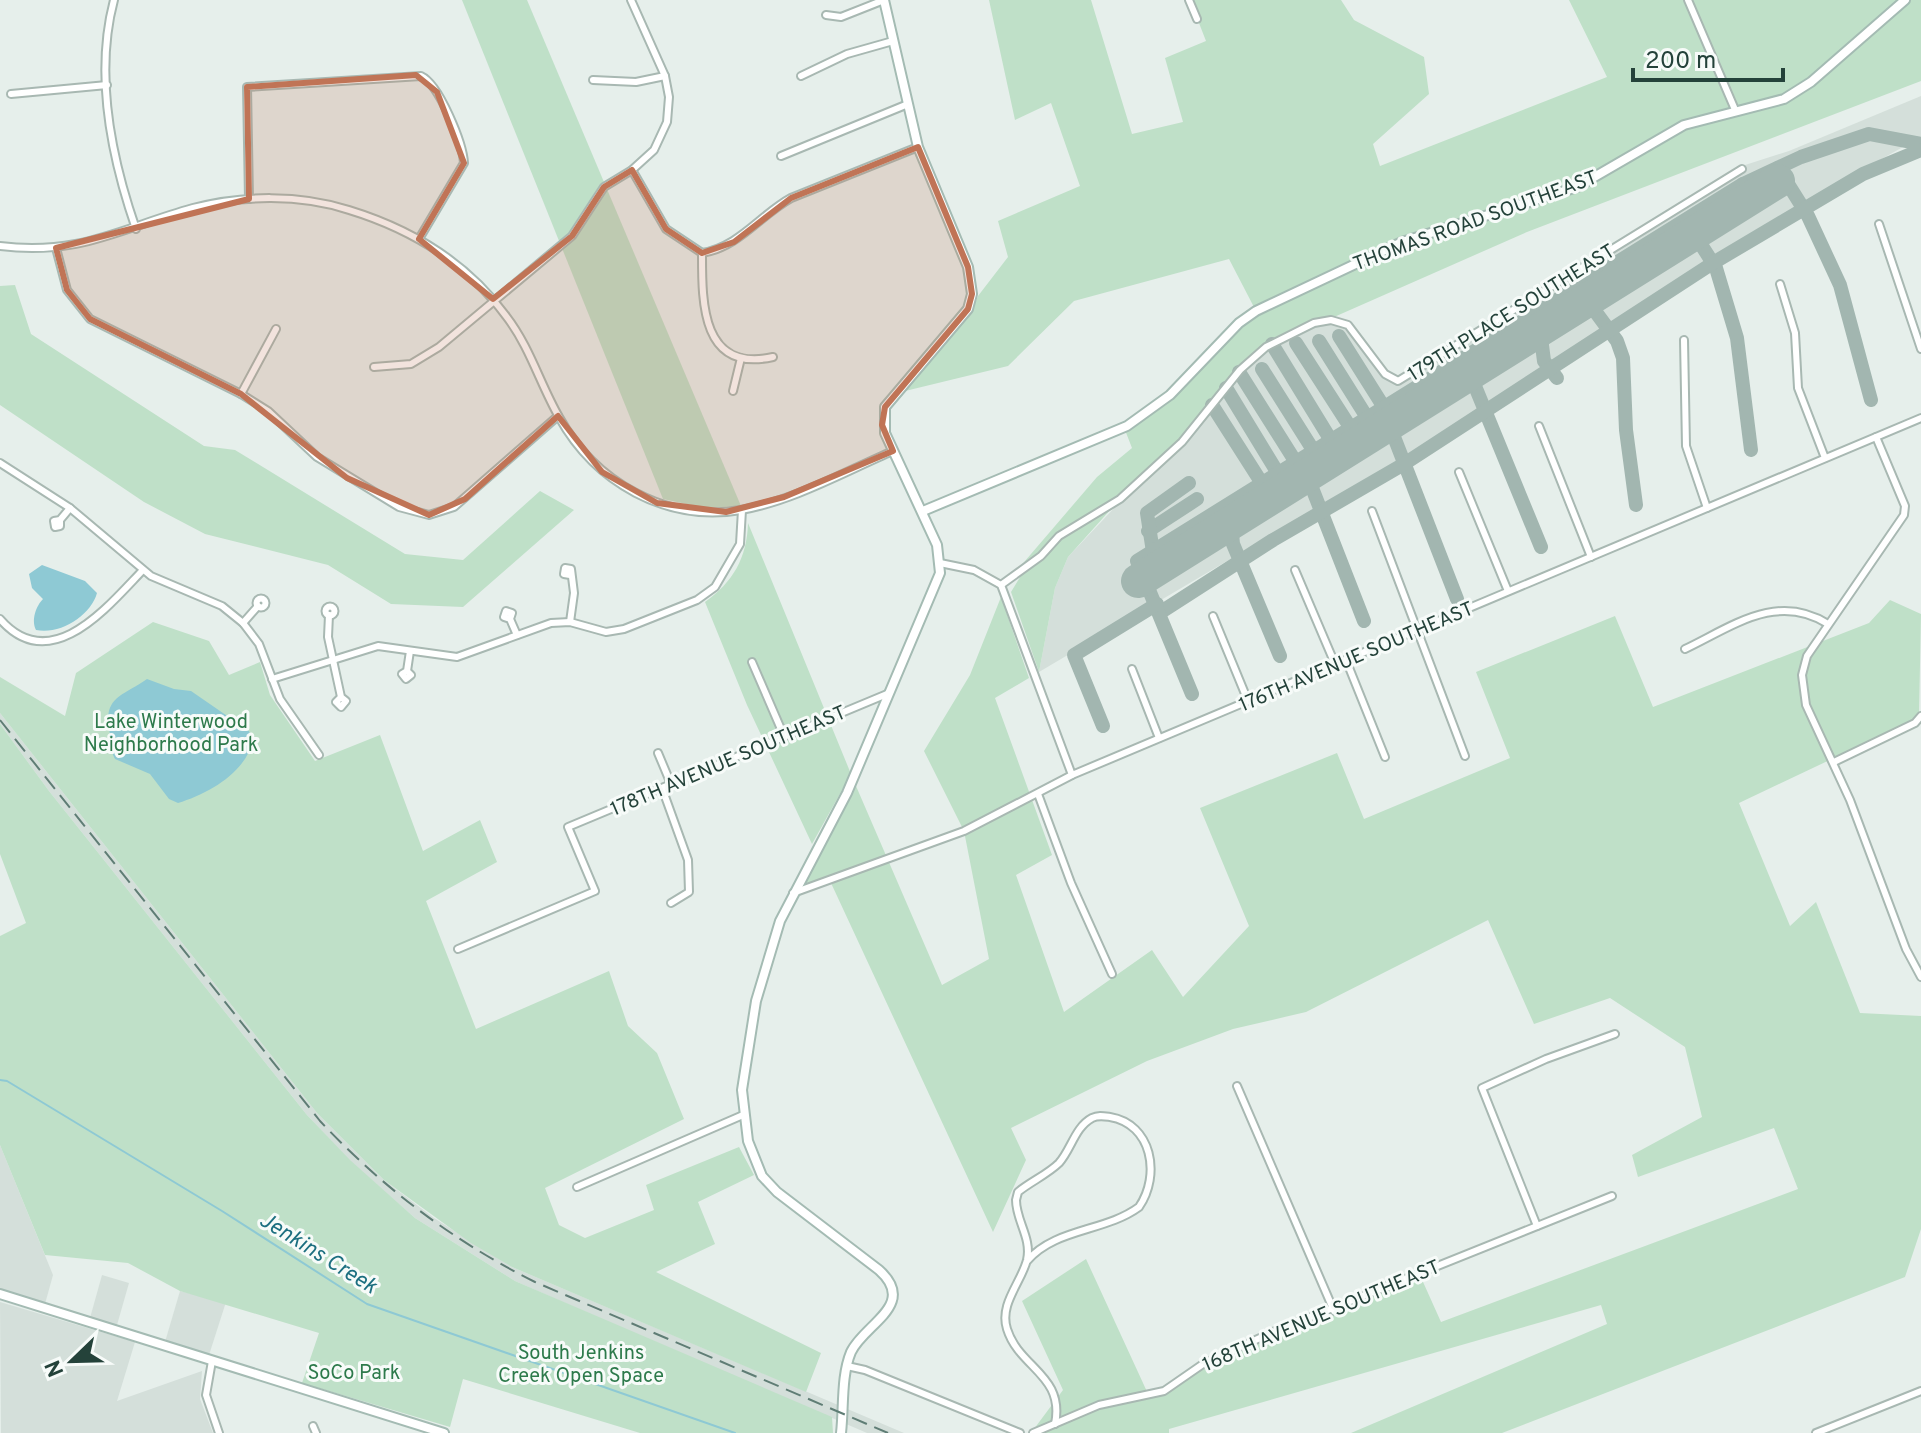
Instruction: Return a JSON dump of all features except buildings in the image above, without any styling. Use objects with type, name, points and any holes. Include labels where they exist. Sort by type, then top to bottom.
[{"type":"street","points":[[114,0],[107,85],[112,145],[136,229]]},
{"type":"street","points":[[374,367],[411,364],[429,354],[572,236],[604,187],[632,170],[654,150],[664,134],[669,97],[665,76],[631,0]]},
{"type":"street","points":[[826,15],[841,17],[884,0],[918,147],[968,267],[972,294],[968,309],[885,407],[882,425],[937,545],[940,563],[938,582],[887,694],[847,793],[792,894],[771,945],[756,1001],[744,1068],[743,1115],[754,1161],[770,1186],[888,1280],[892,1297],[886,1313],[855,1346],[847,1366],[841,1433]]},
{"type":"street","points":[[1189,0],[1197,19]]},
{"type":"street","points":[[1688,0],[1736,112]]},
{"type":"street","name":"THOMAS ROAD SOUTHEAST","points":[[923,511],[1127,426],[1150,412],[1246,318],[1295,290],[1402,242],[1577,187],[1684,125],[1784,99],[1811,82],[1905,0]]},
{"type":"street","points":[[801,76],[847,54],[893,41]]},
{"type":"street","points":[[249,199],[247,87],[421,76],[429,80],[437,92],[464,163],[419,239]]},
{"type":"street","points":[[593,80],[636,82],[665,76]]},
{"type":"street","points":[[11,94],[107,85]]},
{"type":"street","points":[[781,156],[908,104]]},
{"type":"street","points":[[702,253],[734,242],[773,208],[791,198],[918,147]]},
{"type":"street","name":"179TH PLACE SOUTHEAST","points":[[1001,585],[1041,556],[1059,536],[1120,499],[1182,442],[1240,370],[1266,347],[1314,323],[1331,320],[1348,325],[1385,374],[1398,381],[1742,169]]},
{"type":"street","points":[[632,170],[666,229],[702,253]]},
{"type":"street","points":[[0,246],[56,248],[136,229],[195,208],[249,199],[309,201],[345,208],[391,224],[444,254],[493,299],[531,355],[558,416],[602,472],[637,495],[674,508],[708,512],[742,510],[784,497],[893,451]]},
{"type":"street","points":[[1879,224],[1921,349]]},
{"type":"street","points":[[56,248],[67,290],[90,319],[241,394],[268,411],[317,457],[347,478],[420,515],[443,513],[465,499],[558,416]]},
{"type":"street","points":[[702,253],[706,322],[725,349],[741,358],[773,357]]},
{"type":"street","points":[[1780,284],[1795,333],[1798,388],[1825,458]]},
{"type":"street","points":[[241,394],[276,329]]},
{"type":"street","points":[[1684,340],[1686,446],[1707,508]]},
{"type":"street","points":[[733,391],[741,358]]},
{"type":"street","name":"176TH AVENUE SOUTHEAST","points":[[792,894],[964,831],[1072,775],[1921,418]]},
{"type":"street","points":[[1539,426],[1591,557]]},
{"type":"street","points":[[1876,437],[1905,506],[1904,515],[1807,656],[1802,675],[1806,705],[1834,762],[1906,949],[1921,977]]},
{"type":"street","points":[[0,463],[70,508],[143,570],[163,583],[222,606],[243,623],[259,644],[280,699],[319,755]]},
{"type":"street","points":[[1459,472],[1508,591]]},
{"type":"street","points":[[60,520],[70,508]]},
{"type":"street","points":[[272,679],[378,646],[464,656],[551,623],[570,622],[615,631],[706,594],[726,572],[740,544],[742,510]]},
{"type":"street","points":[[1372,511],[1465,756]]},
{"type":"street","points":[[940,563],[974,570],[1001,585],[1072,775]]},
{"type":"street","points":[[0,619],[18,633],[48,640],[77,632],[143,570]]},
{"type":"street","points":[[1295,570],[1335,664]]},
{"type":"street","points":[[570,575],[574,587],[570,622]]},
{"type":"street","points":[[243,623],[258,606]]},
{"type":"street","points":[[1685,649],[1768,610],[1808,612],[1828,624]]},
{"type":"street","points":[[329,615],[327,627],[341,697]]},
{"type":"street","points":[[1213,616],[1248,701]]},
{"type":"street","points":[[510,619],[517,635]]},
{"type":"street","points":[[407,671],[410,651]]},
{"type":"street","points":[[1346,660],[1385,757]]},
{"type":"street","points":[[752,662],[784,736]]},
{"type":"street","points":[[1132,669],[1159,738]]},
{"type":"street","name":"178TH AVENUE SOUTHEAST","points":[[458,949],[595,891],[568,827],[887,694]]},
{"type":"street","points":[[1834,762],[1915,723],[1921,716]]},
{"type":"street","points":[[658,753],[671,784]]},
{"type":"street","points":[[662,788],[688,860],[689,892],[671,903]]},
{"type":"street","points":[[1038,794],[1079,902],[1112,974]]},
{"type":"street","points":[[1537,1226],[1482,1088],[1546,1059],[1615,1034]]},
{"type":"street","points":[[1237,1086],[1334,1311]]},
{"type":"street","points":[[577,1187],[743,1115]]},
{"type":"street","points":[[1027,1261],[1039,1250],[1069,1234],[1111,1223],[1139,1207],[1146,1194],[1151,1164],[1147,1145],[1138,1132],[1118,1119],[1097,1116],[1088,1120],[1059,1163],[1018,1192],[1016,1209],[1026,1234],[1027,1261],[1005,1319],[1010,1337],[1054,1390],[1058,1408],[1055,1424]]},
{"type":"street","name":"168TH AVENUE SOUTHEAST","points":[[1033,1433],[1099,1405],[1164,1391],[1183,1375],[1216,1358],[1612,1196]]},
{"type":"street","points":[[0,1294],[444,1433]]},
{"type":"street","points":[[212,1361],[205,1387],[219,1433]]},
{"type":"street","points":[[847,1366],[865,1370],[1020,1433]]},
{"type":"street","points":[[1816,1433],[1921,1391]]},
{"type":"highlighted area","points":[[416,75],[437,92],[464,163],[419,239],[493,299],[572,236],[604,187],[632,170],[666,229],[702,253],[734,242],[791,198],[918,147],[968,267],[972,294],[968,309],[885,407],[882,425],[893,451],[784,497],[726,512],[657,503],[602,472],[558,416],[465,499],[429,515],[347,478],[241,394],[90,319],[67,290],[56,248],[249,199],[247,87]]},
{"type":"shaded area","points":[[1921,96],[1921,148],[1910,143],[1791,210],[1412,452],[1039,672],[1055,588],[1068,557],[1266,347],[1314,323],[1331,320],[1348,325],[1385,374],[1398,381],[1742,166],[1789,151]]},
{"type":"shaded area","points":[[0,713],[317,1113],[384,1180],[434,1218],[512,1267],[904,1433],[867,1433],[565,1303],[515,1281],[415,1218],[349,1160],[307,1115],[49,791],[0,724]]},
{"type":"shaded area","points":[[0,1145],[53,1275],[45,1304],[0,1290]]},
{"type":"shaded area","points":[[102,1275],[129,1283],[117,1325],[90,1318]]},
{"type":"shaded area","points":[[180,1291],[226,1302],[209,1355],[165,1342]]},
{"type":"shaded area","points":[[0,1302],[135,1342],[117,1401],[202,1371],[200,1399],[213,1433],[1,1433]]},
{"type":"green space","points":[[462,0],[527,0],[741,506],[705,508],[663,499]]},
{"type":"green space","points":[[989,0],[1091,0],[1132,134],[1183,122],[1165,58],[1206,41],[1190,0],[1341,0],[1354,20],[1424,57],[1429,94],[1373,144],[1380,166],[1607,77],[1569,0],[1921,0],[1921,81],[1527,232],[1266,347],[1239,372],[1182,442],[1120,499],[1068,557],[1055,588],[1039,672],[1011,592],[1022,574],[1019,568],[1097,477],[1132,448],[1125,430],[1166,405],[1256,311],[1229,259],[1074,301],[1008,366],[901,392],[971,314],[978,296],[1008,257],[998,221],[1080,186],[1051,103],[1015,120]]},
{"type":"green space","points":[[15,285],[31,334],[204,446],[235,450],[405,554],[463,560],[540,491],[574,510],[463,607],[391,604],[328,565],[205,534],[144,502],[0,405],[0,286]]},
{"type":"green space","points":[[748,523],[851,774],[812,844],[747,705],[705,602],[737,568],[745,547]]},
{"type":"green space","points":[[1001,597],[1029,678],[995,698],[1052,855],[1016,875],[1064,1012],[1152,950],[1183,997],[1249,926],[1200,808],[1337,753],[1364,819],[1510,758],[1476,672],[1615,616],[1653,707],[1869,623],[1890,600],[1921,614],[1919,715],[1739,803],[1790,926],[1816,902],[1860,1013],[1921,1016],[1921,1229],[1905,1277],[1502,1433],[1351,1433],[1607,1324],[1601,1305],[1169,1429],[1169,1433],[1031,1433],[1063,1390],[1022,1301],[1086,1259],[1149,1396],[1164,1391],[1216,1358],[1419,1273],[1441,1322],[1798,1189],[1774,1128],[1638,1177],[1632,1155],[1702,1117],[1685,1047],[1610,998],[1534,1024],[1488,920],[1306,1012],[1233,1029],[1147,1061],[1011,1128],[1026,1160],[993,1232],[831,883],[798,896],[856,786],[942,985],[989,959],[964,831],[924,751],[970,675]]},
{"type":"green space","name":"Lake Winterwood Neighborhood Park","points":[[153,622],[209,641],[229,675],[260,662],[270,695],[315,761],[380,735],[423,851],[480,820],[497,862],[426,901],[476,1029],[609,971],[628,1026],[657,1053],[684,1119],[545,1188],[559,1225],[585,1238],[654,1210],[646,1185],[739,1147],[754,1175],[698,1202],[715,1244],[656,1272],[821,1353],[806,1392],[512,1267],[471,1243],[384,1180],[317,1113],[0,713],[0,677],[65,716],[76,673]]},
{"type":"green space","points":[[0,724],[49,791],[307,1115],[350,1160],[415,1218],[515,1281],[832,1417],[833,1433],[640,1433],[463,1379],[450,1427],[302,1383],[319,1333],[180,1291],[128,1263],[45,1255],[0,1145],[0,936],[26,923],[0,854]]},
{"type":"water","points":[[42,565],[85,581],[97,593],[88,609],[74,622],[46,631],[36,630],[35,613],[43,599],[32,588],[29,574]]},
{"type":"water","points":[[147,679],[174,689],[191,691],[249,731],[253,741],[242,763],[224,781],[178,803],[169,799],[150,774],[115,759],[112,753],[108,722],[111,705]]},
{"type":"waterway","name":"Jenkins Creek","points":[[0,1080],[7,1081],[222,1211],[367,1304],[735,1433]]},
{"type":"taxiway","points":[[1743,184],[1801,157],[1869,134],[1921,144]]},
{"type":"taxiway","points":[[1161,612],[1273,540],[1404,464],[1713,263],[1863,174],[1921,150]]},
{"type":"taxiway","points":[[1778,168],[1808,216],[1840,285],[1871,400]]},
{"type":"taxiway","points":[[1192,694],[1137,561],[1743,184],[1753,197]]},
{"type":"taxiway","points":[[1686,221],[1716,268],[1737,338],[1751,450]]},
{"type":"taxiway","points":[[1578,288],[1617,341],[1623,358],[1626,430],[1636,505]]},
{"type":"taxiway","points":[[1540,330],[1544,361],[1557,378]]},
{"type":"taxiway","points":[[1339,336],[1385,409]]},
{"type":"taxiway","points":[[1319,341],[1368,419]]},
{"type":"taxiway","points":[[1296,343],[1352,430]]},
{"type":"taxiway","points":[[1272,344],[1332,442]]},
{"type":"taxiway","points":[[1262,369],[1315,453]]},
{"type":"taxiway","points":[[1239,372],[1297,464]]},
{"type":"taxiway","points":[[1470,374],[1541,547]]},
{"type":"taxiway","points":[[1226,388],[1279,475]]},
{"type":"taxiway","points":[[1400,400],[1426,402]]},
{"type":"taxiway","points":[[1212,405],[1263,485]]},
{"type":"taxiway","points":[[1389,424],[1457,599]]},
{"type":"taxiway","points":[[1307,475],[1364,621]]},
{"type":"taxiway","points":[[1153,552],[1147,513],[1189,483]]},
{"type":"taxiway","points":[[1148,531],[1197,499]]},
{"type":"taxiway","points":[[1231,523],[1233,544],[1280,656]]},
{"type":"taxiway","points":[[1103,726],[1074,655],[1157,604]]},
{"type":"runway","points":[[1138,581],[1778,181]]},
{"type":"railway","points":[[0,720],[320,1121],[394,1191],[448,1231],[535,1282],[888,1433]]},
{"type":"park label","name":"South Jenkins Creek Open Space","points":[[581,1364]]},
{"type":"park label","name":"SoCo Park","points":[[354,1372]]}]
